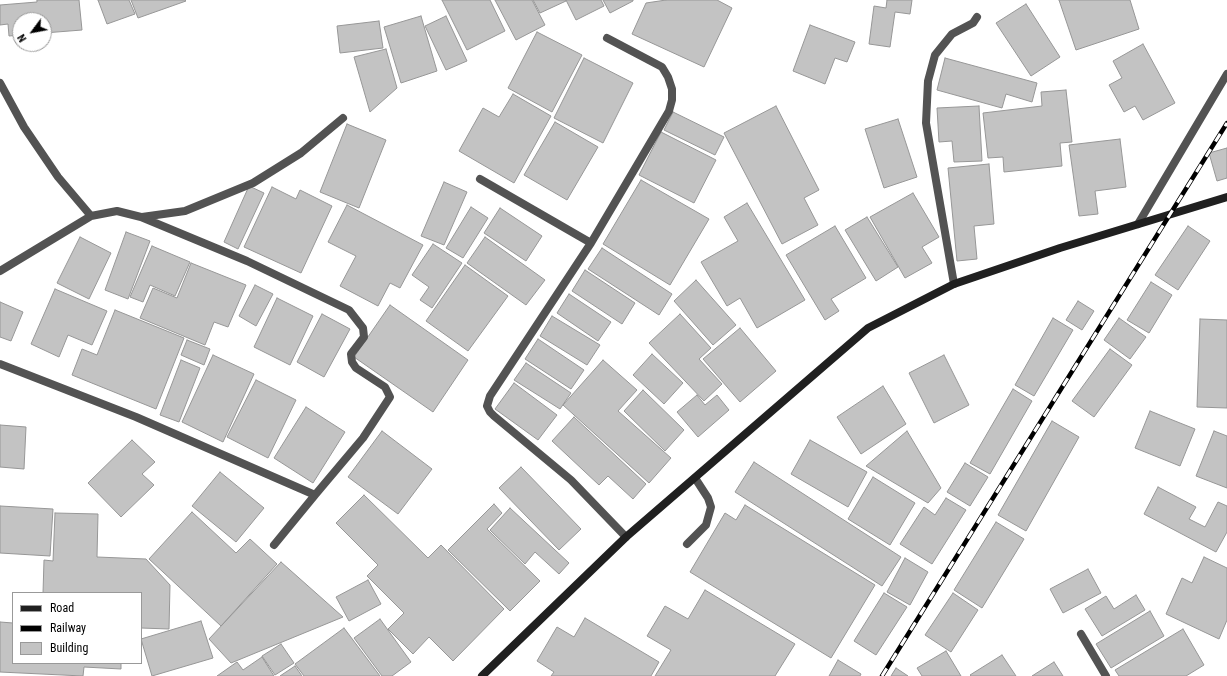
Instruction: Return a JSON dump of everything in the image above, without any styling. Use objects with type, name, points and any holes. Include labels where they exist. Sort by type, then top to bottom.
[{"type":"street","points":[[954,284],[926,123],[928,81],[935,55],[952,34],[973,22],[977,17]]},
{"type":"street","points":[[607,38],[662,67],[668,77],[672,89],[672,100],[669,111],[591,244],[490,396],[487,406],[494,416],[571,480],[626,537]]},
{"type":"street","points":[[1138,224],[1227,74]]},
{"type":"street","points":[[0,84],[24,127],[54,171],[91,216]]},
{"type":"street","points":[[141,217],[185,210],[253,183],[301,153],[343,118]]},
{"type":"street","points":[[480,179],[591,244]]},
{"type":"street","points":[[482,676],[626,537],[868,328],[954,284],[1060,248],[1227,197]]},
{"type":"street","points":[[0,271],[91,216],[117,211],[141,217],[247,262],[349,310],[363,328],[364,337],[351,354],[352,362],[356,368],[385,388],[390,397],[363,438],[274,545]]},
{"type":"street","points":[[0,364],[136,417],[315,495]]},
{"type":"street","points":[[687,544],[706,525],[710,512],[708,498],[695,478]]},
{"type":"street","points":[[1081,634],[1106,676]]},
{"type":"building","points":[[37,0],[79,0],[82,30],[52,32],[52,12],[12,12],[12,36],[9,36],[8,24],[0,25],[0,5],[37,2]]},
{"type":"building","points":[[98,0],[129,0],[135,14],[107,24]]},
{"type":"building","points":[[131,0],[185,0],[186,1],[138,18]]},
{"type":"building","points":[[442,0],[490,0],[505,31],[467,50]]},
{"type":"building","points":[[495,0],[532,0],[545,25],[516,40]]},
{"type":"building","points":[[533,0],[566,0],[566,1],[540,13]]},
{"type":"building","points":[[566,0],[601,0],[604,6],[576,20]]},
{"type":"building","points":[[603,0],[633,0],[633,1],[610,13]]},
{"type":"building","points":[[666,0],[717,0],[732,8],[704,67],[632,34],[646,3]]},
{"type":"building","points":[[887,0],[912,0],[910,14],[895,12],[890,47],[869,44],[874,6],[886,8]]},
{"type":"building","points":[[1059,0],[1130,0],[1139,29],[1076,50]]},
{"type":"building","points":[[1026,4],[1060,57],[1031,76],[996,23]]},
{"type":"building","points":[[421,16],[437,71],[401,83],[384,27]]},
{"type":"building","points":[[446,16],[467,61],[446,70],[425,26]]},
{"type":"building","points":[[379,21],[383,48],[340,53],[337,26]]},
{"type":"building","points":[[810,25],[855,42],[847,62],[835,58],[825,84],[793,71]]},
{"type":"building","points":[[537,32],[582,55],[552,112],[508,88]]},
{"type":"building","points":[[1143,44],[1175,103],[1143,120],[1135,106],[1124,112],[1109,85],[1122,78],[1113,61]]},
{"type":"building","points":[[386,49],[397,88],[370,112],[354,57]]},
{"type":"building","points":[[584,58],[633,83],[603,143],[554,118]]},
{"type":"building","points":[[945,58],[1037,83],[1032,102],[1006,94],[1002,108],[937,90]]},
{"type":"building","points":[[1066,90],[1072,142],[1060,143],[1062,166],[1004,172],[1003,157],[988,158],[983,113],[1042,106],[1041,92]]},
{"type":"building","points":[[513,94],[551,116],[514,183],[459,151],[483,108],[499,117]]},
{"type":"building","points":[[776,106],[819,190],[804,198],[818,225],[782,244],[724,133]]},
{"type":"building","points":[[979,106],[982,161],[954,162],[952,141],[939,142],[937,108]]},
{"type":"building","points":[[673,112],[724,137],[715,155],[664,130]]},
{"type":"building","points":[[898,119],[917,177],[884,188],[865,129]]},
{"type":"building","points":[[555,122],[598,147],[567,200],[524,175]]},
{"type":"building","points":[[347,124],[386,140],[359,208],[320,192]]},
{"type":"building","points":[[661,132],[716,160],[694,203],[639,175]]},
{"type":"building","points":[[1120,139],[1126,187],[1095,191],[1098,214],[1079,216],[1069,145]]},
{"type":"building","points":[[1227,148],[1227,178],[1217,181],[1209,153]]},
{"type":"building","points":[[989,164],[994,224],[974,226],[977,259],[957,261],[948,168]]},
{"type":"building","points":[[641,180],[709,219],[670,285],[603,244]]},
{"type":"building","points":[[444,182],[467,192],[444,245],[421,236]]},
{"type":"building","points":[[249,186],[264,193],[238,249],[224,242]]},
{"type":"building","points":[[272,187],[296,199],[300,190],[332,206],[301,273],[244,247]]},
{"type":"building","points":[[913,193],[939,237],[922,247],[932,263],[905,278],[870,217]]},
{"type":"building","points":[[747,203],[805,300],[757,328],[740,298],[727,306],[701,262],[738,241],[724,217]]},
{"type":"building","points":[[347,205],[423,245],[400,288],[390,283],[378,306],[340,286],[356,256],[328,242]]},
{"type":"building","points":[[471,207],[488,218],[463,258],[446,248]]},
{"type":"building","points":[[500,208],[542,236],[526,261],[484,233]]},
{"type":"building","points":[[867,217],[898,267],[876,281],[845,230]]},
{"type":"building","points":[[835,226],[866,278],[831,299],[839,311],[825,320],[786,255]]},
{"type":"building","points":[[1188,226],[1210,241],[1178,290],[1155,275]]},
{"type":"building","points":[[126,232],[150,241],[128,299],[105,290]]},
{"type":"building","points":[[80,237],[111,253],[89,299],[57,283]]},
{"type":"building","points":[[485,237],[545,280],[526,305],[467,263]]},
{"type":"building","points":[[433,244],[462,263],[432,308],[420,300],[429,287],[412,275]]},
{"type":"building","points":[[152,246],[190,262],[175,296],[150,285],[143,302],[130,297]]},
{"type":"building","points":[[602,248],[672,294],[659,315],[588,269]]},
{"type":"building","points":[[191,263],[246,285],[228,327],[214,322],[205,345],[140,318],[153,288],[177,298]]},
{"type":"building","points":[[465,265],[508,296],[468,351],[426,321]]},
{"type":"building","points":[[585,270],[635,303],[622,324],[572,291]]},
{"type":"building","points":[[696,280],[736,325],[713,345],[674,301]]},
{"type":"building","points":[[1151,282],[1172,295],[1149,333],[1127,320]]},
{"type":"building","points":[[255,285],[273,294],[256,326],[239,316]]},
{"type":"building","points":[[55,289],[107,311],[92,345],[68,335],[59,357],[31,344]]},
{"type":"building","points":[[569,294],[611,322],[598,341],[557,313]]},
{"type":"building","points":[[277,298],[313,316],[290,365],[254,347]]},
{"type":"building","points":[[1078,301],[1094,311],[1082,330],[1066,320]]},
{"type":"building","points":[[0,302],[23,312],[11,341],[0,337]]},
{"type":"building","points":[[390,305],[468,360],[433,412],[354,357]]},
{"type":"building","points":[[115,310],[184,338],[156,409],[72,375],[82,349],[97,355]]},
{"type":"building","points":[[322,314],[350,329],[324,377],[297,362]]},
{"type":"building","points":[[680,314],[711,348],[699,359],[722,384],[704,401],[649,343]]},
{"type":"building","points":[[552,316],[600,345],[587,365],[540,336]]},
{"type":"building","points":[[1053,318],[1073,330],[1034,396],[1015,385]]},
{"type":"building","points":[[1119,318],[1146,337],[1130,359],[1104,340]]},
{"type":"building","points":[[1200,319],[1227,320],[1227,408],[1197,407]]},
{"type":"building","points":[[740,328],[776,371],[740,402],[703,359]]},
{"type":"building","points":[[538,339],[584,370],[571,389],[525,359]]},
{"type":"building","points":[[187,340],[210,349],[204,365],[181,355]]},
{"type":"building","points":[[1110,349],[1132,365],[1094,417],[1072,401]]},
{"type":"building","points":[[652,354],[683,383],[664,404],[633,375]]},
{"type":"building","points":[[213,355],[254,374],[223,442],[182,422]]},
{"type":"building","points":[[944,355],[969,405],[934,423],[909,373]]},
{"type":"building","points":[[181,360],[200,368],[179,422],[160,415]]},
{"type":"building","points":[[603,360],[637,390],[618,411],[671,458],[649,483],[563,405]]},
{"type":"building","points":[[526,363],[571,393],[560,409],[514,380]]},
{"type":"building","points":[[256,380],[296,400],[268,458],[227,437]]},
{"type":"building","points":[[514,383],[557,415],[538,440],[495,409]]},
{"type":"building","points":[[883,386],[906,424],[861,454],[837,417]]},
{"type":"building","points":[[1013,389],[1032,401],[990,474],[970,463]]},
{"type":"building","points":[[643,390],[684,430],[665,451],[624,411]]},
{"type":"building","points":[[697,395],[705,405],[717,395],[729,410],[698,437],[677,412]]},
{"type":"building","points":[[306,407],[345,432],[313,483],[274,458]]},
{"type":"building","points":[[1150,411],[1195,429],[1180,466],[1135,448]]},
{"type":"building","points":[[574,417],[646,484],[633,499],[608,476],[599,485],[552,441]]},
{"type":"building","points":[[1052,421],[1079,437],[1026,531],[998,515]]},
{"type":"building","points":[[0,425],[26,427],[24,469],[0,467]]},
{"type":"building","points":[[382,431],[432,469],[398,514],[348,477]]},
{"type":"building","points":[[907,431],[941,488],[928,503],[866,466]]},
{"type":"building","points":[[1214,431],[1227,436],[1227,488],[1196,476]]},
{"type":"building","points":[[132,440],[155,462],[142,474],[154,485],[121,517],[88,483]]},
{"type":"building","points":[[810,440],[867,472],[848,507],[791,474]]},
{"type":"building","points":[[754,462],[901,557],[882,586],[735,492]]},
{"type":"building","points":[[965,463],[988,477],[970,506],[947,492]]},
{"type":"building","points":[[521,467],[581,529],[559,550],[499,488]]},
{"type":"building","points":[[220,472],[264,508],[236,542],[192,506]]},
{"type":"building","points":[[873,477],[915,503],[890,545],[848,519]]},
{"type":"building","points":[[1158,487],[1196,507],[1189,519],[1205,527],[1218,502],[1227,506],[1227,532],[1216,552],[1144,514]]},
{"type":"building","points":[[364,495],[428,558],[441,545],[504,609],[453,661],[429,637],[413,654],[388,629],[404,613],[367,576],[378,565],[336,523]]},
{"type":"building","points":[[946,498],[966,510],[932,564],[900,544],[924,507],[935,515]]},
{"type":"building","points":[[494,504],[502,513],[487,529],[540,581],[510,611],[448,550]]},
{"type":"building","points":[[745,505],[875,585],[831,658],[690,572],[725,513],[736,520]]},
{"type":"building","points":[[0,506],[53,509],[50,556],[0,553]]},
{"type":"building","points":[[510,508],[569,563],[559,574],[535,552],[525,564],[490,530]]},
{"type":"building","points":[[192,512],[236,553],[250,539],[277,564],[221,626],[149,559]]},
{"type":"building","points":[[55,513],[98,514],[97,557],[146,559],[170,585],[169,629],[142,628],[142,592],[43,592],[44,560],[53,561]]},
{"type":"building","points":[[996,522],[1024,539],[982,608],[954,590]]},
{"type":"building","points":[[1204,557],[1227,568],[1227,620],[1219,639],[1166,614],[1182,578],[1192,583]]},
{"type":"building","points":[[905,558],[928,572],[910,605],[887,592]]},
{"type":"building","points":[[281,562],[343,617],[231,663],[209,639]]},
{"type":"building","points":[[1088,569],[1101,593],[1063,613],[1050,589]]},
{"type":"building","points":[[368,580],[381,604],[349,621],[336,597]]},
{"type":"building","points":[[705,590],[795,644],[775,676],[655,676],[671,650],[647,636],[665,606],[688,619]]},
{"type":"building","points":[[884,593],[907,607],[876,655],[854,641]]},
{"type":"building","points":[[953,593],[978,610],[951,652],[925,635]]},
{"type":"building","points":[[1136,595],[1145,610],[1102,636],[1085,609],[1106,596],[1114,609]]},
{"type":"building","points":[[1150,611],[1164,636],[1111,668],[1096,644]]},
{"type":"building","points":[[585,618],[659,662],[651,676],[551,676],[554,672],[537,661],[557,627],[574,637]]},
{"type":"building","points":[[380,619],[411,662],[392,676],[382,676],[354,638]]},
{"type":"building","points":[[201,621],[213,658],[152,676],[142,639]]},
{"type":"building","points":[[0,622],[12,623],[12,664],[121,664],[121,669],[84,667],[83,676],[0,672]]},
{"type":"building","points":[[344,628],[380,676],[304,676],[295,664]]},
{"type":"building","points":[[1183,629],[1204,665],[1186,676],[1119,676],[1115,670]]},
{"type":"building","points":[[281,644],[294,663],[275,675],[262,656]]},
{"type":"building","points":[[946,651],[961,676],[922,676],[917,668]]},
{"type":"building","points":[[1002,655],[1016,676],[970,675]]},
{"type":"building","points":[[262,657],[274,676],[217,676],[237,662],[243,670]]},
{"type":"building","points":[[838,660],[861,674],[860,676],[829,676]]},
{"type":"building","points":[[1054,662],[1063,676],[1032,676]]},
{"type":"building","points":[[295,666],[302,676],[280,676]]},
{"type":"building","points":[[896,668],[908,676],[891,676]]},
{"type":"railway","points":[[882,676],[1227,123]]}]
